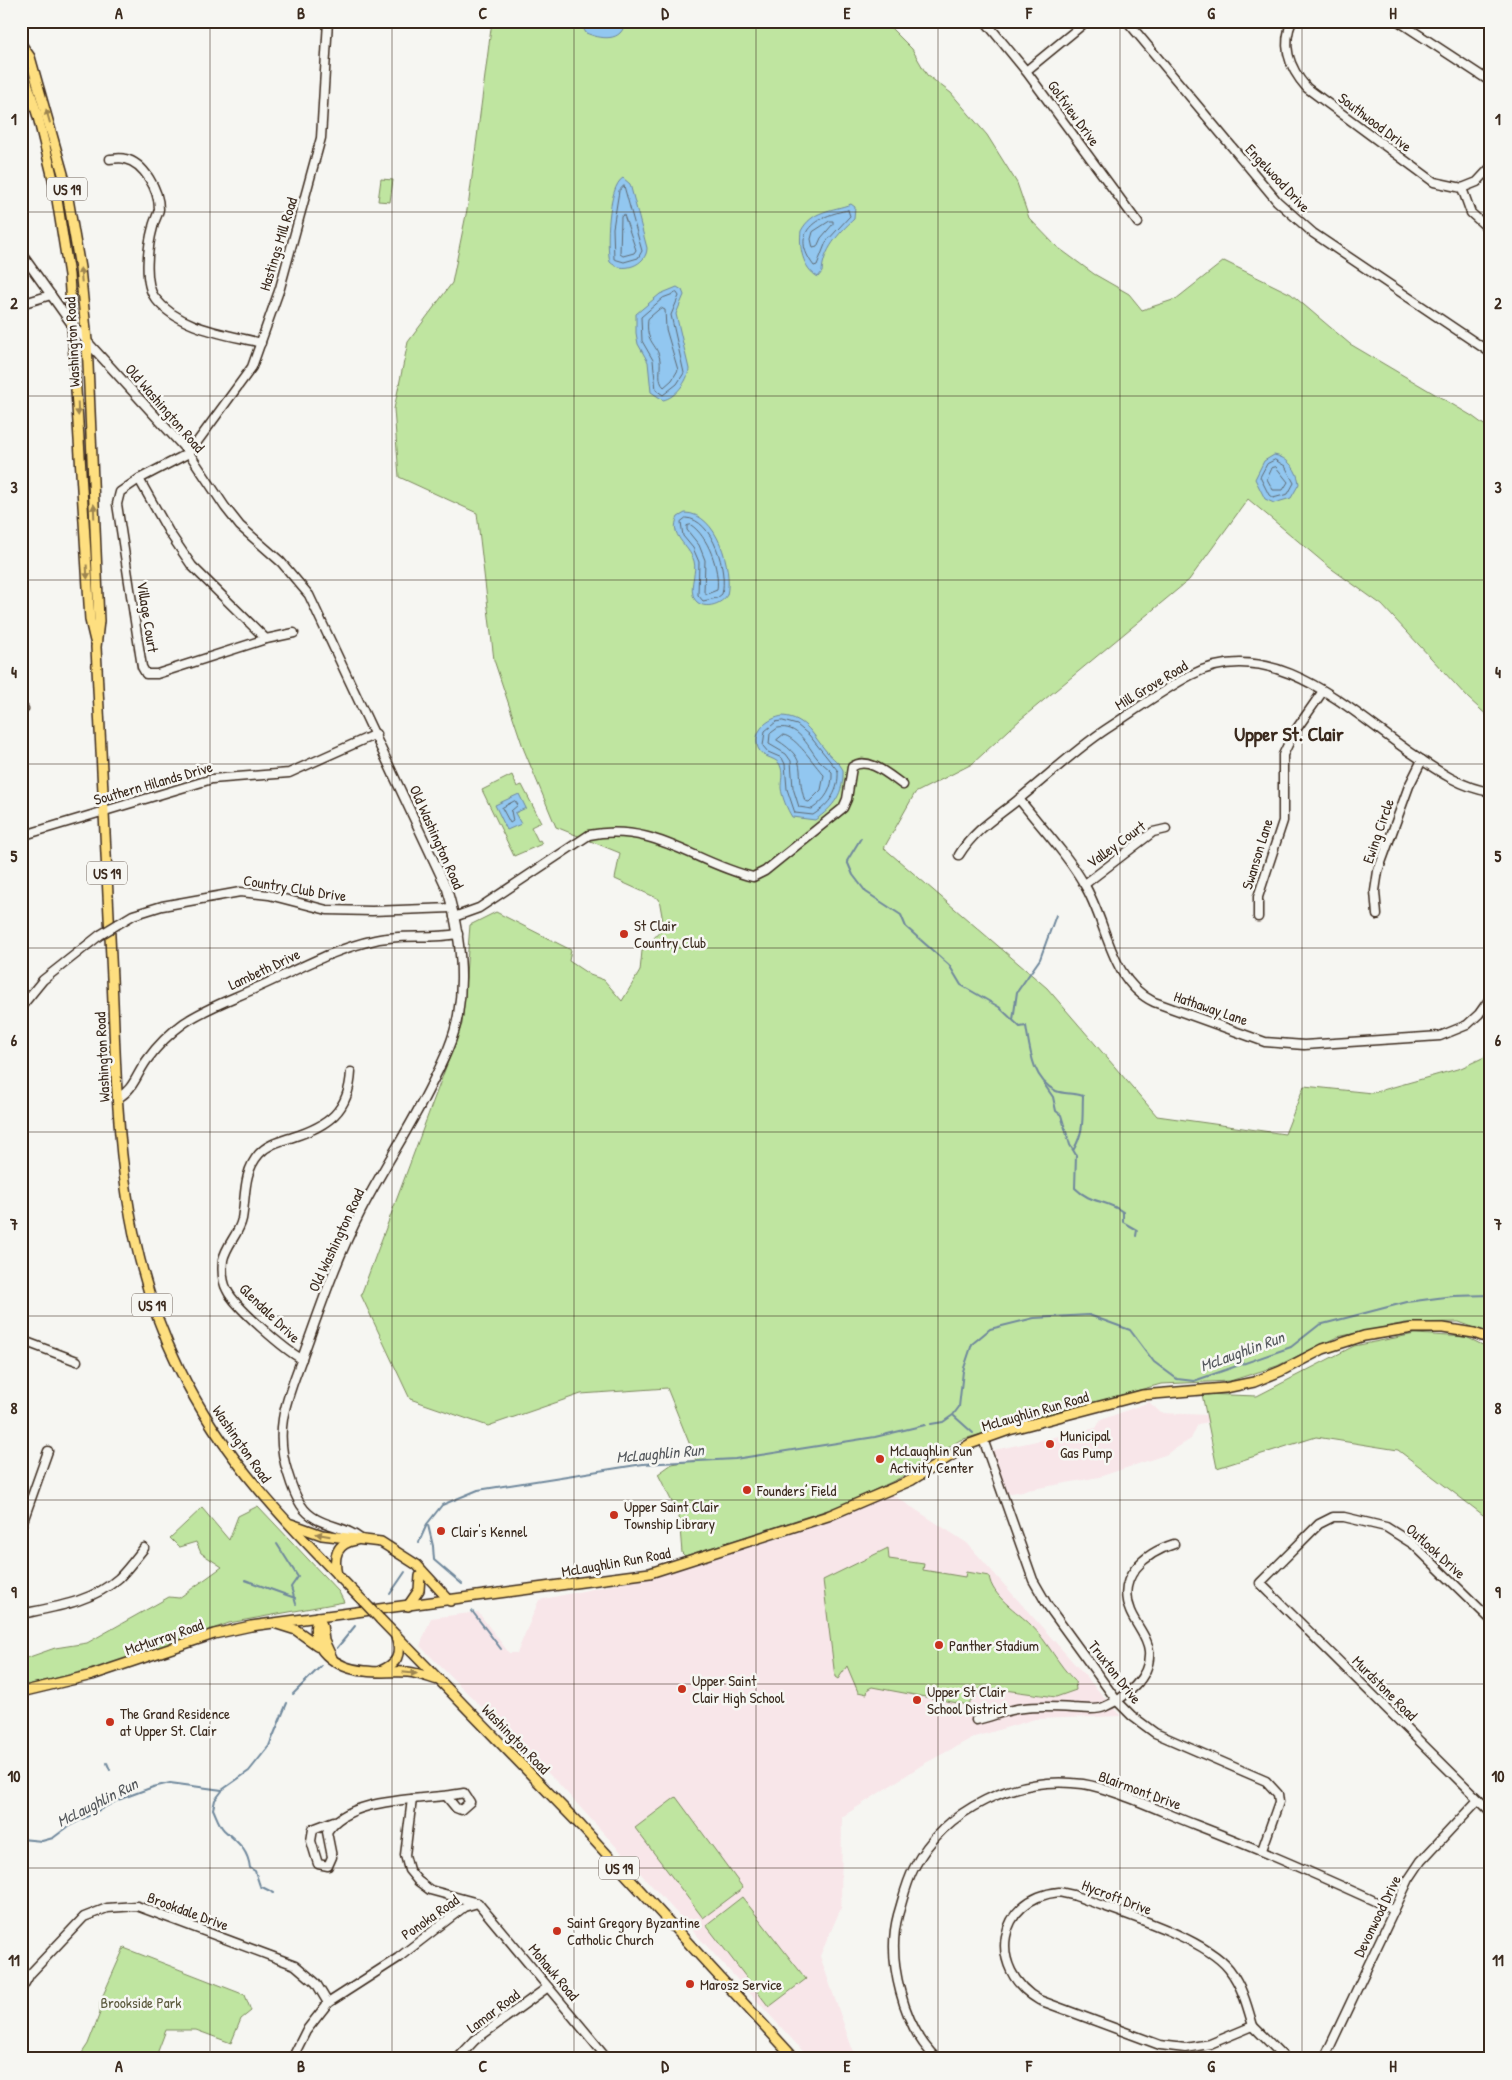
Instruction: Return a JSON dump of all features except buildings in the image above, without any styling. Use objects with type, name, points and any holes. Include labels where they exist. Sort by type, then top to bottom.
[{"type":"main road","name":"Washington Road","points":[[21,44],[30,57],[65,180],[80,268],[86,341],[99,621],[96,647],[118,1098],[127,1205],[141,1270],[160,1325],[180,1370],[217,1435],[255,1487],[337,1575],[581,1826],[795,2059]]},
{"type":"main road","name":"Washington Road","points":[[21,63],[38,118],[55,187],[69,275],[90,620],[96,647]]},
{"type":"main road","name":"McLaughlin Run Road","points":[[408,1606],[634,1576],[686,1563],[837,1513],[912,1480],[961,1449],[983,1439],[1142,1395],[1225,1388],[1254,1382],[1268,1378],[1336,1344],[1371,1334],[1413,1328],[1444,1328],[1474,1333],[1491,1339]]},
{"type":"main road","points":[[287,1523],[316,1534],[381,1542],[417,1565],[450,1601]]},
{"type":"main road","points":[[337,1575],[335,1558],[339,1548],[350,1541],[361,1539]]},
{"type":"main road","points":[[410,1562],[420,1576],[450,1601]]},
{"type":"main road","points":[[408,1606],[419,1590],[420,1576]]},
{"type":"main road","name":"McMurray Road","points":[[21,1692],[92,1675],[224,1632],[274,1623],[408,1606]]},
{"type":"main road","points":[[317,1644],[315,1625],[318,1617]]},
{"type":"main road","points":[[318,1617],[322,1624],[324,1641],[332,1658]]},
{"type":"main road","points":[[274,1623],[296,1630],[317,1644],[325,1655],[356,1670],[415,1673],[440,1681]]},
{"type":"main road","points":[[378,1671],[390,1666],[398,1657],[399,1649],[395,1634]]},
{"type":"street","name":"Hastings Mill Road","points":[[190,453],[243,382],[252,367],[261,343],[293,242],[321,138],[328,21]]},
{"type":"street","name":"Golfview Drive","points":[[985,21],[1026,71],[1138,223]]},
{"type":"street","points":[[1026,71],[1087,21]]},
{"type":"street","name":"Engelwood Drive","points":[[1127,21],[1277,201],[1313,233],[1491,353]]},
{"type":"street","name":"Southwood Drive","points":[[1292,21],[1287,40],[1290,60],[1295,74],[1307,88],[1434,182],[1462,188]]},
{"type":"street","points":[[1398,21],[1491,82]]},
{"type":"street","points":[[110,159],[124,158],[136,164],[148,177],[156,192],[159,210],[151,234],[147,268],[154,297],[169,311],[190,324],[261,343]]},
{"type":"street","points":[[1491,167],[1477,182],[1462,188],[1471,213],[1491,231]]},
{"type":"street","name":"Old Washington Road","points":[[21,253],[73,326],[190,453],[224,507],[240,526],[282,562],[309,595],[376,734],[447,889],[458,934],[461,975],[458,1015],[446,1056],[412,1124],[350,1233],[328,1286],[280,1428],[288,1476],[298,1501],[310,1516],[327,1525],[348,1530],[361,1539]]},
{"type":"street","points":[[21,304],[51,295]]},
{"type":"street","name":"Village Court","points":[[190,453],[139,479],[120,492],[117,504],[142,667],[146,674],[157,674],[266,639],[294,633]]},
{"type":"street","points":[[139,479],[169,532],[192,566],[266,639]]},
{"type":"street","name":"Mill Grove Road","points":[[959,855],[974,833],[1019,799],[1090,740],[1192,675],[1221,665],[1252,663],[1290,673],[1323,691],[1422,760],[1464,785],[1491,792]]},
{"type":"street","name":"Swanson Lane","points":[[1258,917],[1258,897],[1283,820],[1283,755],[1290,739],[1323,691]]},
{"type":"street","name":"Southern Hilands Drive","points":[[21,836],[212,779],[289,773],[376,734]]},
{"type":"street","name":"Ewing Circle","points":[[1377,915],[1375,891],[1378,871],[1409,786],[1422,760]]},
{"type":"street","points":[[454,917],[479,908],[589,835],[603,832],[629,832],[664,842],[753,877],[766,871],[843,808],[847,799],[852,767],[856,764],[870,764],[903,785]]},
{"type":"street","name":"Hathaway Lane","points":[[1019,799],[1085,884],[1122,972],[1142,996],[1265,1042],[1304,1045],[1440,1036],[1467,1025],[1479,1014],[1491,997]]},
{"type":"street","name":"Valley Court","points":[[1085,884],[1153,832],[1166,829]]},
{"type":"street","name":"Country Club Drive","points":[[21,1007],[42,980],[100,936],[133,915],[162,906],[240,892],[269,895],[327,910],[372,911],[452,908]]},
{"type":"street","name":"Lambeth Drive","points":[[118,1098],[131,1089],[147,1060],[171,1033],[210,1009],[327,955],[354,946],[389,938],[440,937],[458,934]]},
{"type":"street","name":"Glendale Drive","points":[[302,1359],[285,1349],[231,1297],[223,1277],[224,1259],[241,1222],[246,1184],[256,1158],[267,1147],[321,1127],[331,1119],[348,1095],[351,1072]]},
{"type":"street","points":[[21,1340],[77,1361]]},
{"type":"street","name":"Truxton Drive","points":[[983,1439],[1032,1580],[1048,1606],[1117,1701],[1155,1734],[1176,1744],[1254,1773],[1274,1787],[1280,1802],[1262,1850]]},
{"type":"street","points":[[21,1528],[48,1451]]},
{"type":"street","name":"Outlook Drive","points":[[1260,1583],[1319,1524],[1333,1517],[1344,1517],[1386,1527],[1413,1544],[1491,1620]]},
{"type":"street","points":[[976,1720],[1023,1708],[1101,1708],[1117,1701],[1140,1681],[1148,1667],[1149,1651],[1126,1598],[1128,1583],[1136,1567],[1144,1557],[1158,1549],[1174,1544]]},
{"type":"street","points":[[21,1614],[69,1604],[97,1592],[118,1578],[144,1548]]},
{"type":"street","name":"Murdstone Road","points":[[1260,1583],[1491,1812]]},
{"type":"street","name":"Blairmont Drive","points":[[937,2059],[920,2037],[900,1991],[894,1951],[896,1923],[906,1887],[914,1868],[927,1848],[956,1818],[990,1798],[1025,1785],[1082,1784],[1096,1787],[1262,1850],[1394,1910]]},
{"type":"street","points":[[334,1821],[327,1832],[332,1857],[328,1866],[318,1864],[311,1841],[313,1829],[368,1807],[412,1799],[447,1797]]},
{"type":"street","name":"Ponoka Road","points":[[412,1799],[405,1855],[409,1870],[418,1882],[430,1890],[478,1904]]},
{"type":"street","name":"Devonwood Drive","points":[[1324,2059],[1409,1879],[1421,1861],[1478,1800]]},
{"type":"street","name":"Hycroft Drive","points":[[1059,1892],[1074,1895],[1194,1942],[1214,1954],[1229,1969],[1246,2000],[1252,2026],[1210,2044],[1184,2048],[1160,2046],[1039,2000],[1024,1991],[1011,1974],[1004,1944],[1008,1928],[1014,1917],[1030,1902],[1046,1894],[1059,1892]]},
{"type":"street","name":"Ponoka Road","points":[[292,2059],[306,2031],[328,2003],[398,1958],[464,1907],[478,1904]]},
{"type":"street","name":"Mohawk Road","points":[[478,1904],[608,2059]]},
{"type":"street","name":"Brookdale Drive","points":[[21,1990],[30,1974],[84,1918],[107,1908],[137,1906],[295,1966],[316,1983],[328,2003]]},
{"type":"street","name":"Lamar Road","points":[[457,2059],[475,2040],[548,1987]]},
{"type":"street","points":[[1252,2026],[1286,2059]]},
{"type":"shaded area","points":[[1149,1402],[1161,1413],[1209,1415],[1210,1422],[1198,1424],[1191,1439],[1165,1455],[1099,1477],[1006,1494],[990,1451],[1096,1428],[1101,1420]]},
{"type":"shaded area","points":[[890,1493],[967,1543],[1121,1716],[1035,1719],[972,1738],[922,1765],[842,1817],[841,1908],[820,1956],[852,2048],[859,2059],[810,2059],[557,1782],[420,1646],[431,1618],[478,1612],[509,1653],[517,1653],[539,1600],[660,1575],[786,1536],[844,1515]]},
{"type":"green space","points":[[492,21],[884,21],[912,49],[927,75],[951,93],[987,135],[1017,183],[1029,218],[1056,246],[1094,274],[1129,294],[1142,310],[1176,299],[1224,261],[1291,294],[1350,344],[1472,416],[1491,430],[1491,719],[1468,698],[1382,605],[1329,567],[1248,499],[1189,580],[1021,719],[972,764],[915,793],[884,848],[1047,988],[1157,1116],[1285,1134],[1304,1086],[1372,1093],[1461,1068],[1491,1054],[1491,1334],[1459,1322],[1405,1323],[1337,1337],[1277,1366],[1230,1381],[1161,1384],[960,1440],[910,1473],[846,1504],[685,1556],[682,1553],[679,1516],[658,1474],[672,1464],[696,1460],[667,1388],[581,1394],[488,1426],[410,1399],[361,1295],[462,1024],[470,925],[496,912],[571,950],[569,961],[590,975],[604,980],[622,1001],[640,971],[642,951],[664,927],[659,899],[615,879],[620,853],[556,827],[524,750],[494,660],[477,513],[399,477],[394,409],[408,342],[452,283],[469,200]]},
{"type":"green space","points":[[381,179],[393,180],[390,202],[378,201]]},
{"type":"green space","points":[[512,775],[517,787],[522,785],[541,822],[531,827],[538,841],[540,840],[542,844],[514,856],[482,790]]},
{"type":"green space","points":[[1415,1334],[1466,1337],[1491,1349],[1491,1521],[1398,1450],[1316,1437],[1217,1468],[1202,1394],[1257,1396],[1354,1346]]},
{"type":"green space","points":[[258,1506],[339,1592],[344,1602],[229,1623],[124,1661],[21,1687],[21,1660],[55,1648],[87,1643],[169,1597],[179,1598],[222,1567],[201,1553],[196,1542],[179,1547],[170,1538],[202,1508],[229,1540],[238,1516]]},
{"type":"green space","name":"Panther Stadium","points":[[888,1548],[889,1559],[924,1564],[923,1570],[965,1577],[966,1572],[989,1576],[991,1584],[1000,1597],[1031,1625],[1043,1639],[1063,1668],[1075,1681],[1076,1690],[1056,1697],[982,1687],[968,1705],[872,1687],[868,1689],[867,1694],[858,1692],[847,1666],[838,1679],[835,1677],[823,1580]]},
{"type":"green space","points":[[676,1797],[743,1888],[703,1918],[635,1828]]},
{"type":"green space","points":[[742,1897],[806,1979],[769,2007],[706,1925]]},
{"type":"green space","name":"Brookside Park","points":[[124,1948],[245,1995],[251,2011],[241,2019],[231,2043],[196,2030],[166,2030],[155,2059],[78,2059],[88,2044],[100,2013],[100,2002]]},
{"type":"water","points":[[579,21],[625,21],[620,33],[604,38],[586,33]]},
{"type":"water","points":[[623,178],[630,184],[647,248],[643,259],[633,266],[627,267],[615,266],[610,262],[608,243],[611,204],[618,183]]},
{"type":"water","points":[[851,204],[855,207],[854,219],[833,242],[825,256],[822,272],[818,277],[808,268],[805,262],[801,243],[801,231],[817,215]]},
{"type":"water","points":[[677,287],[682,290],[684,295],[676,314],[689,369],[686,379],[680,388],[668,399],[663,400],[651,392],[648,362],[638,344],[636,314],[660,294]]},
{"type":"water","points":[[1274,455],[1279,456],[1291,465],[1297,474],[1299,484],[1291,498],[1274,503],[1265,499],[1255,479],[1264,461]]},
{"type":"water","points":[[685,513],[696,515],[706,522],[714,532],[725,558],[728,584],[727,595],[724,599],[709,606],[695,600],[692,587],[695,569],[694,561],[677,535],[676,523],[678,517]]},
{"type":"water","points":[[783,716],[791,717],[804,724],[843,770],[840,792],[828,810],[815,820],[792,817],[785,803],[781,788],[782,773],[780,764],[760,752],[758,748],[757,736],[759,731],[772,719]]},
{"type":"water","points":[[519,794],[526,808],[515,813],[521,824],[507,830],[495,805]]},
{"type":"waterway","points":[[861,838],[847,861],[853,875],[866,892],[901,915],[906,927],[949,965],[961,985],[999,1007],[1020,1027],[1026,1026],[1034,1063],[1037,1071],[1048,1086],[1059,1092],[1083,1096],[1081,1129],[1074,1149]]},
{"type":"waterway","points":[[1013,1020],[1017,992],[1040,959],[1056,915]]},
{"type":"waterway","points":[[1044,1084],[1053,1097],[1056,1111],[1061,1115],[1070,1145],[1076,1155],[1075,1188],[1087,1197],[1123,1212],[1123,1222],[1137,1230],[1136,1236]]},
{"type":"waterway","name":"McLaughlin Run","points":[[931,1424],[943,1422],[953,1415],[959,1407],[963,1371],[972,1344],[990,1329],[1034,1318],[1089,1315],[1130,1330],[1154,1362],[1177,1379],[1194,1381],[1291,1347],[1319,1325],[1407,1302],[1453,1296],[1491,1295]]},
{"type":"waterway","points":[[954,1416],[973,1433]]},
{"type":"waterway","name":"McLaughlin Run","points":[[419,1542],[427,1524],[442,1505],[478,1490],[643,1464],[735,1459],[875,1437],[925,1425]]},
{"type":"waterway","points":[[428,1525],[434,1560],[462,1584]]},
{"type":"waterway","points":[[277,1544],[298,1577],[291,1587],[296,1604]]},
{"type":"waterway","name":"McLaughlin Run","points":[[390,1594],[405,1572]]},
{"type":"waterway","points":[[245,1580],[295,1598]]},
{"type":"waterway","points":[[472,1611],[501,1649]]},
{"type":"waterway","name":"McLaughlin Run","points":[[337,1648],[355,1626]]},
{"type":"waterway","name":"McLaughlin Run","points":[[293,1694],[321,1666]]},
{"type":"waterway","name":"McLaughlin Run","points":[[21,1839],[42,1841],[53,1838],[69,1826],[118,1800],[153,1787],[170,1783],[222,1790],[249,1771],[269,1746],[287,1703]]},
{"type":"waterway","points":[[107,1763],[110,1770]]},
{"type":"waterway","points":[[222,1791],[215,1800],[213,1809],[219,1823],[244,1851],[250,1868],[255,1871],[260,1886],[274,1893]]},
{"type":"place","name":"St Clair Country Club","points":[[624,934]]},
{"type":"place","name":"Municipal Gas Pump","points":[[1050,1444]]},
{"type":"place","name":"McLaughlin Run Activity Center","points":[[880,1459]]},
{"type":"place","name":"Founders’ Field","points":[[747,1490]]},
{"type":"place","name":"Upper Saint Clair Township Library","points":[[614,1515]]},
{"type":"place","name":"Clair's Kennel","points":[[441,1531]]},
{"type":"place","name":"Panther Stadium","points":[[939,1645]]},
{"type":"place","name":"Upper Saint Clair High School","points":[[682,1689]]},
{"type":"place","name":"Upper St Clair School District","points":[[917,1700]]},
{"type":"place","name":"The Grand Residence at Upper St. Clair","points":[[110,1722]]},
{"type":"place","name":"Saint Gregory Byzantine Catholic Church","points":[[557,1931]]},
{"type":"place","name":"Marosz Service","points":[[690,1984]]},
{"type":"district","name":"Upper St. Clair","points":[[1289,733]]}]
